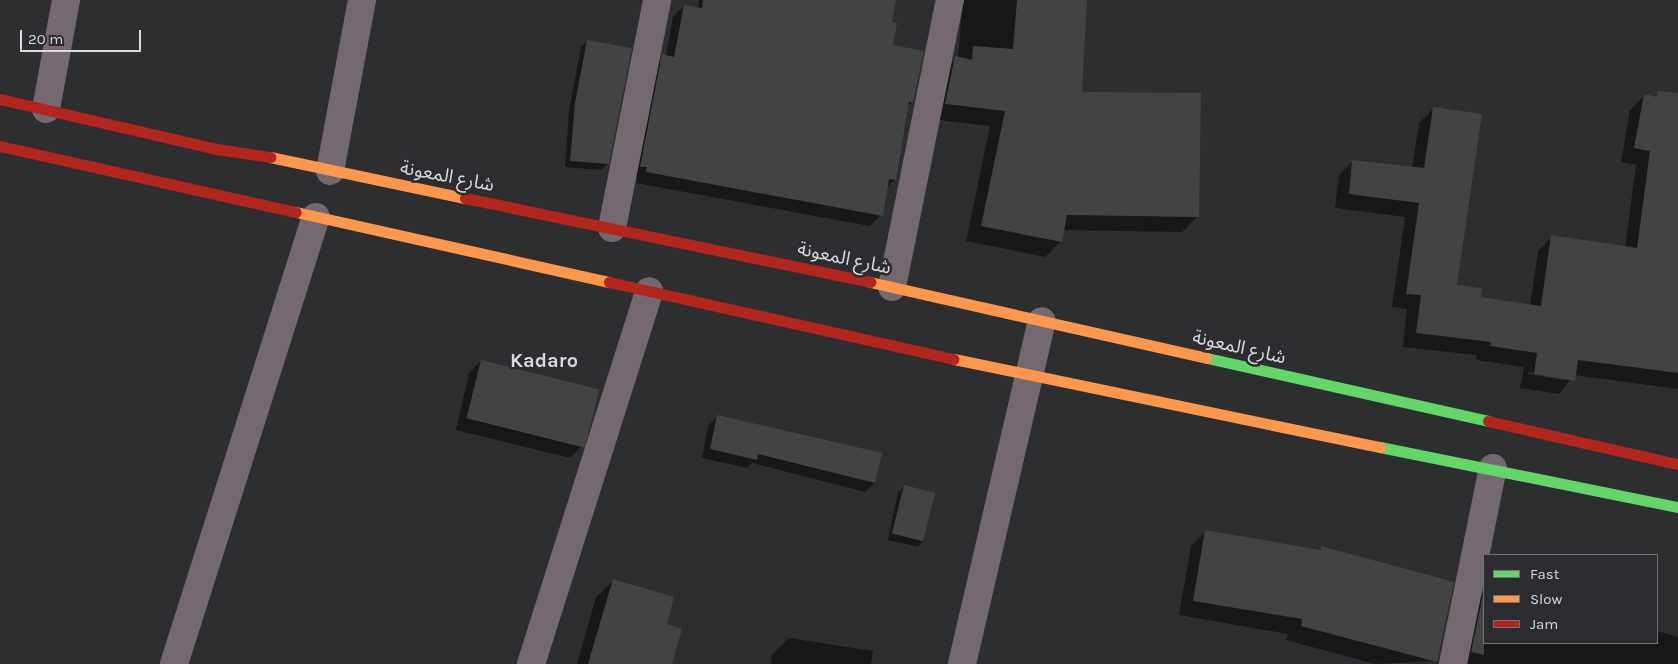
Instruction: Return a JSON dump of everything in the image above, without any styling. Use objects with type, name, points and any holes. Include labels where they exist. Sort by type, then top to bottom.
[{"type":"highway","name":"شارع المعونة","points":[[0,99],[217,149],[274,158],[330,172],[892,286],[1678,464]]},
{"type":"highway","points":[[0,146],[202,185],[316,217],[1031,376],[1493,468],[1678,507]]},
{"type":"highway","points":[[210,165],[217,149]]},
{"type":"street","points":[[46,109],[66,0]]},
{"type":"street","points":[[330,172],[362,0]]},
{"type":"street","points":[[612,228],[657,0]]},
{"type":"street","points":[[892,286],[950,0]]},
{"type":"street","points":[[174,664],[316,217]]},
{"type":"street","points":[[531,664],[648,291]]},
{"type":"street","points":[[962,664],[1031,376],[1042,321]]},
{"type":"street","points":[[1452,664],[1493,468]]},
{"type":"building","points":[[703,0],[896,0],[892,22],[897,23],[893,45],[924,51],[913,102],[909,102],[896,180],[889,179],[883,216],[646,172],[647,167],[640,167],[662,54],[674,57],[684,5],[702,8]]},
{"type":"building","points":[[1017,0],[1087,0],[1082,92],[1201,93],[1199,217],[1067,215],[1062,242],[981,226],[1005,111],[945,104],[955,56],[972,60],[973,46],[1013,49]]},
{"type":"building","points":[[587,40],[632,48],[609,164],[570,161],[575,103]]},
{"type":"building","points":[[1658,91],[1678,93],[1678,373],[1578,360],[1575,381],[1534,374],[1537,353],[1490,346],[1491,342],[1416,333],[1421,295],[1406,294],[1419,203],[1349,194],[1352,160],[1424,168],[1433,107],[1482,114],[1457,285],[1482,288],[1481,297],[1541,306],[1551,235],[1637,248],[1650,151],[1634,148],[1644,94],[1657,97]]},
{"type":"building","points":[[481,360],[599,390],[585,448],[466,418]]},
{"type":"building","points":[[717,415],[882,453],[875,483],[758,454],[757,460],[710,449]]},
{"type":"building","points":[[904,485],[935,493],[923,541],[892,534]]},
{"type":"building","points":[[1205,530],[1321,550],[1321,546],[1454,582],[1437,662],[1301,626],[1302,619],[1193,601]]},
{"type":"building","points":[[613,579],[674,597],[667,624],[682,629],[672,664],[588,664]]},
{"type":"building","points":[[1483,595],[1484,655],[1471,652]]},
{"type":"traffic: fast","points":[[1207,358],[1488,421]]},
{"type":"traffic: fast","points":[[1380,447],[1678,507]]},
{"type":"traffic: slow","points":[[270,157],[465,198]]},
{"type":"traffic: slow","points":[[296,212],[609,282]]},
{"type":"traffic: slow","points":[[870,282],[1207,358]]},
{"type":"traffic: slow","points":[[954,359],[1380,447]]},
{"type":"traffic: jam","points":[[0,99],[217,149],[270,157]]},
{"type":"traffic: jam","points":[[0,146],[296,212]]},
{"type":"traffic: jam","points":[[465,198],[870,282]]},
{"type":"traffic: jam","points":[[609,282],[954,359]]},
{"type":"traffic: jam","points":[[1488,421],[1678,464]]},
{"type":"district","name":"Kadaro","points":[[544,360]]}]
